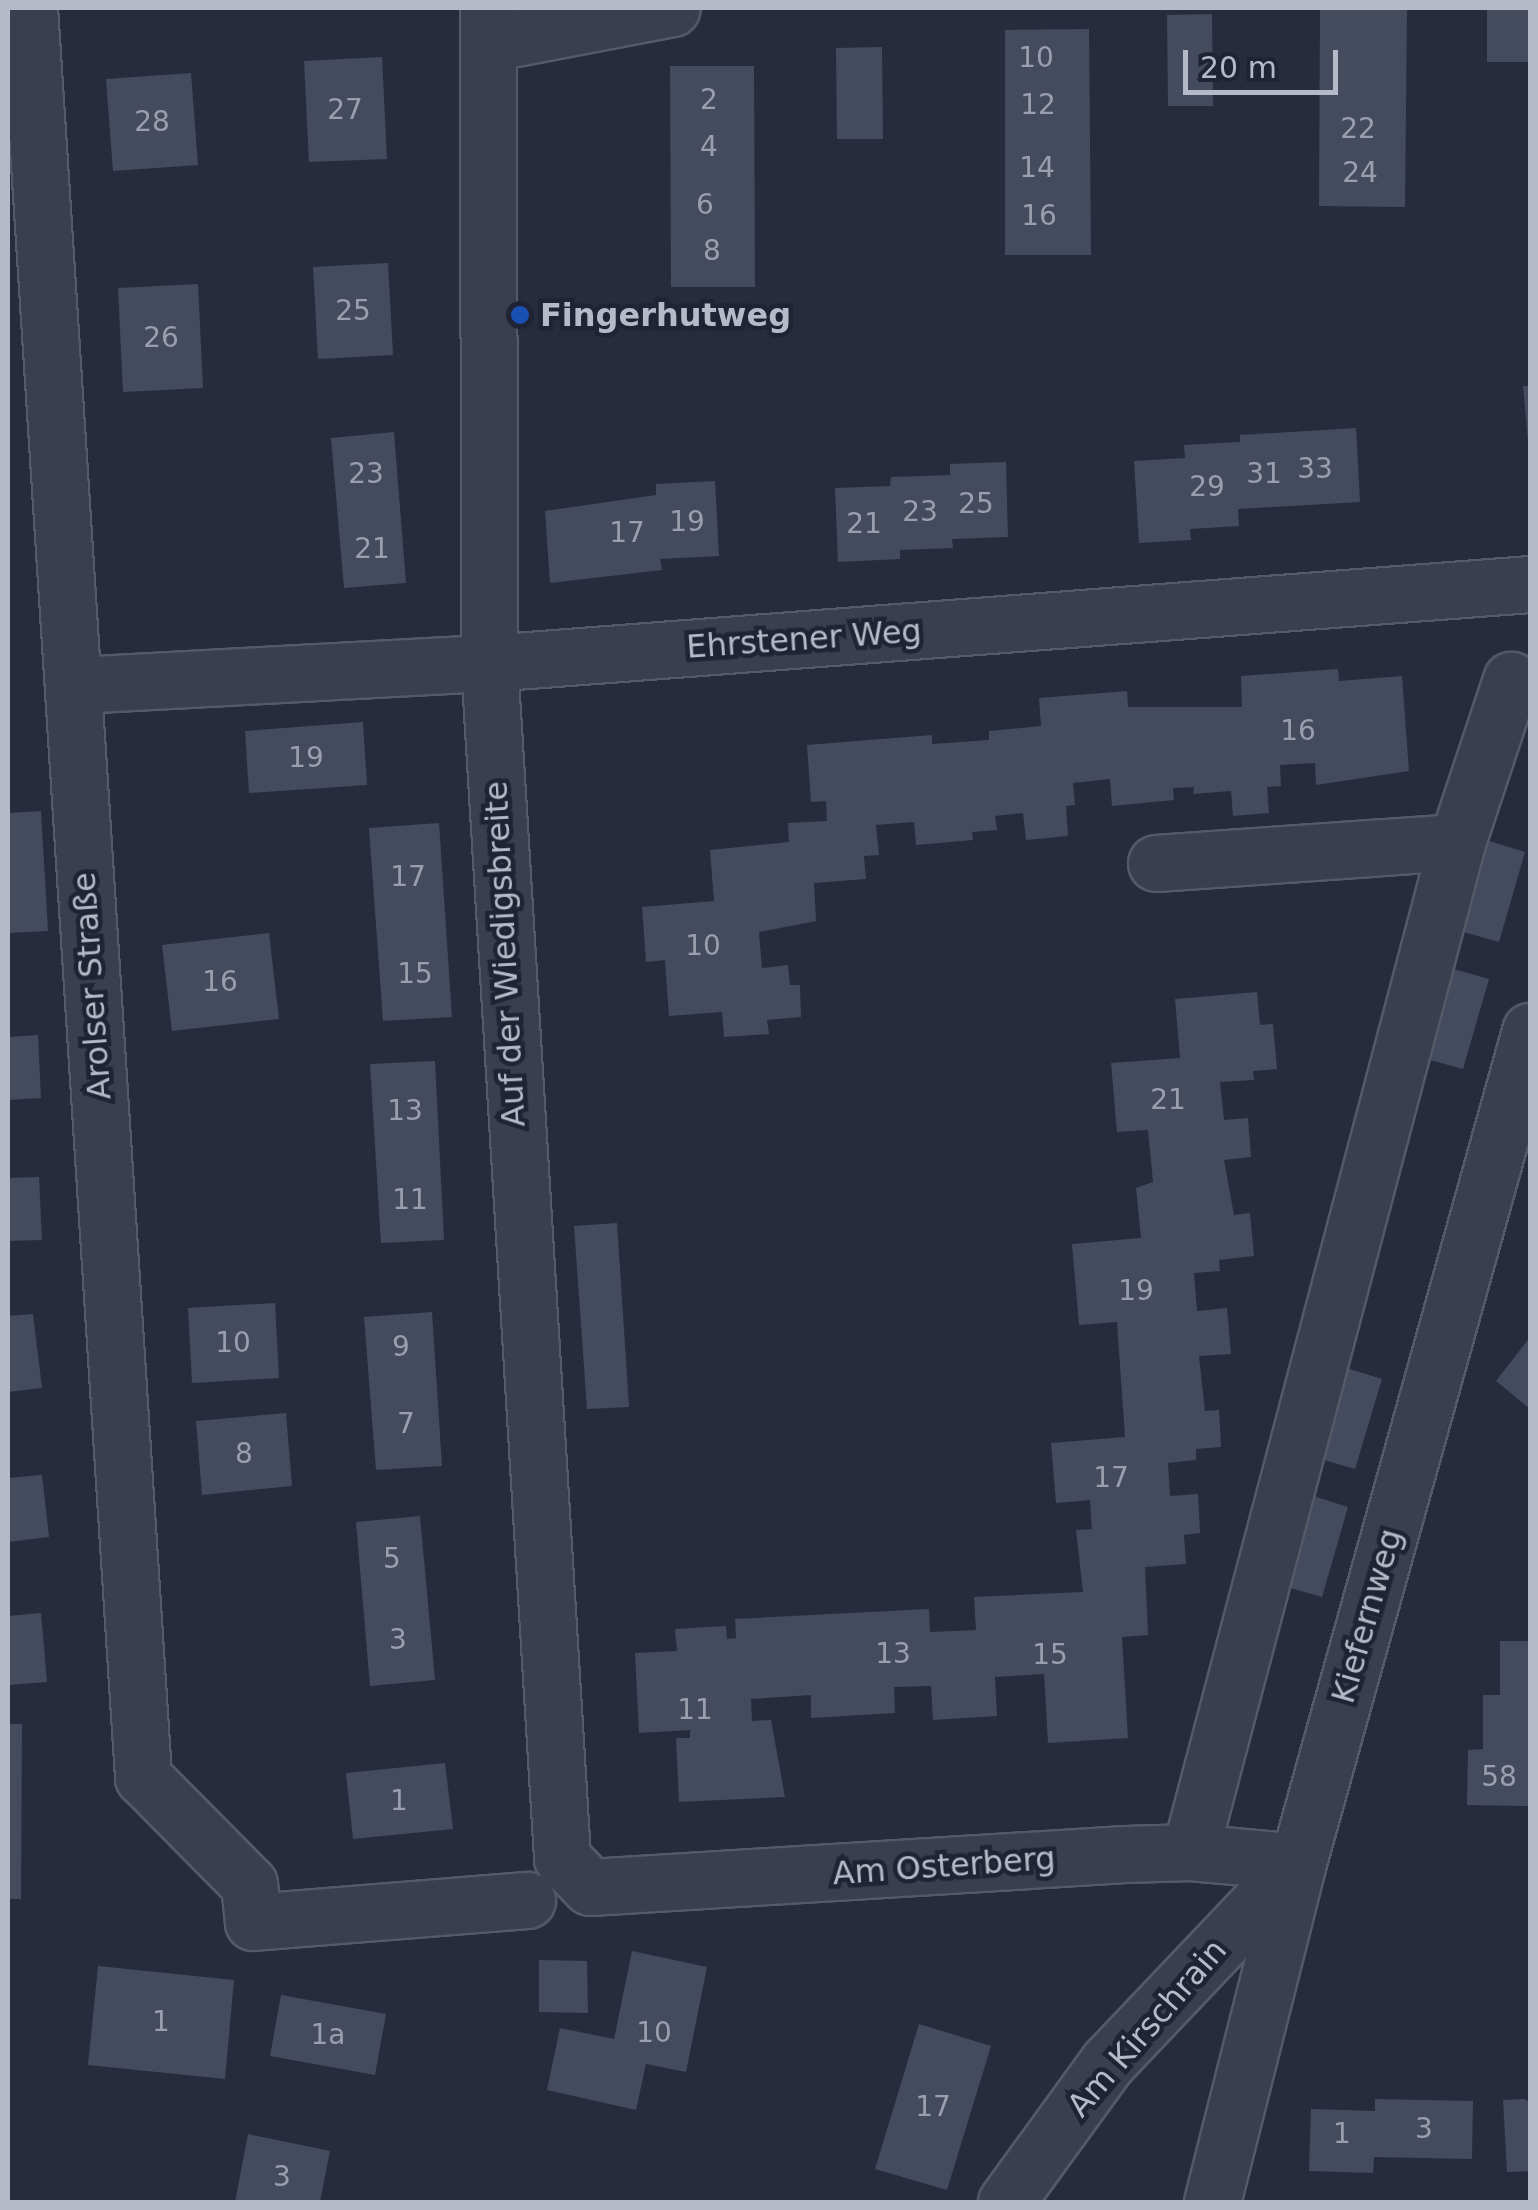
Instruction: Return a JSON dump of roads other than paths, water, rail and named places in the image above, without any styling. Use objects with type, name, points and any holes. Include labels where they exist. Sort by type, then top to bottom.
[{"type":"street","name":"Arolser Straße","points":[[29,8],[77,685],[143,1777],[249,1884],[253,1922],[527,1900]]},
{"type":"street","points":[[488,25],[672,8]]},
{"type":"street","name":"Auf der Wiedigsbreite","points":[[488,25],[489,663],[556,1821],[562,1858],[590,1887]]},
{"type":"street","name":"Ehrstener Weg","points":[[77,685],[489,663],[1530,584]]},
{"type":"street","points":[[1190,1852],[1457,842],[1512,680]]},
{"type":"street","points":[[1156,863],[1457,842]]},
{"type":"street","name":"Kiefernweg","points":[[1212,2202],[1298,1862],[1530,1032]]},
{"type":"street","name":"Am Osterberg","points":[[590,1887],[1190,1852],[1298,1862]]},
{"type":"street","name":"Am Kirschrain","points":[[1006,2202],[1107,2063],[1298,1862]]},
{"type":"place","name":"Fingerhutweg","points":[[520,315]]}]
